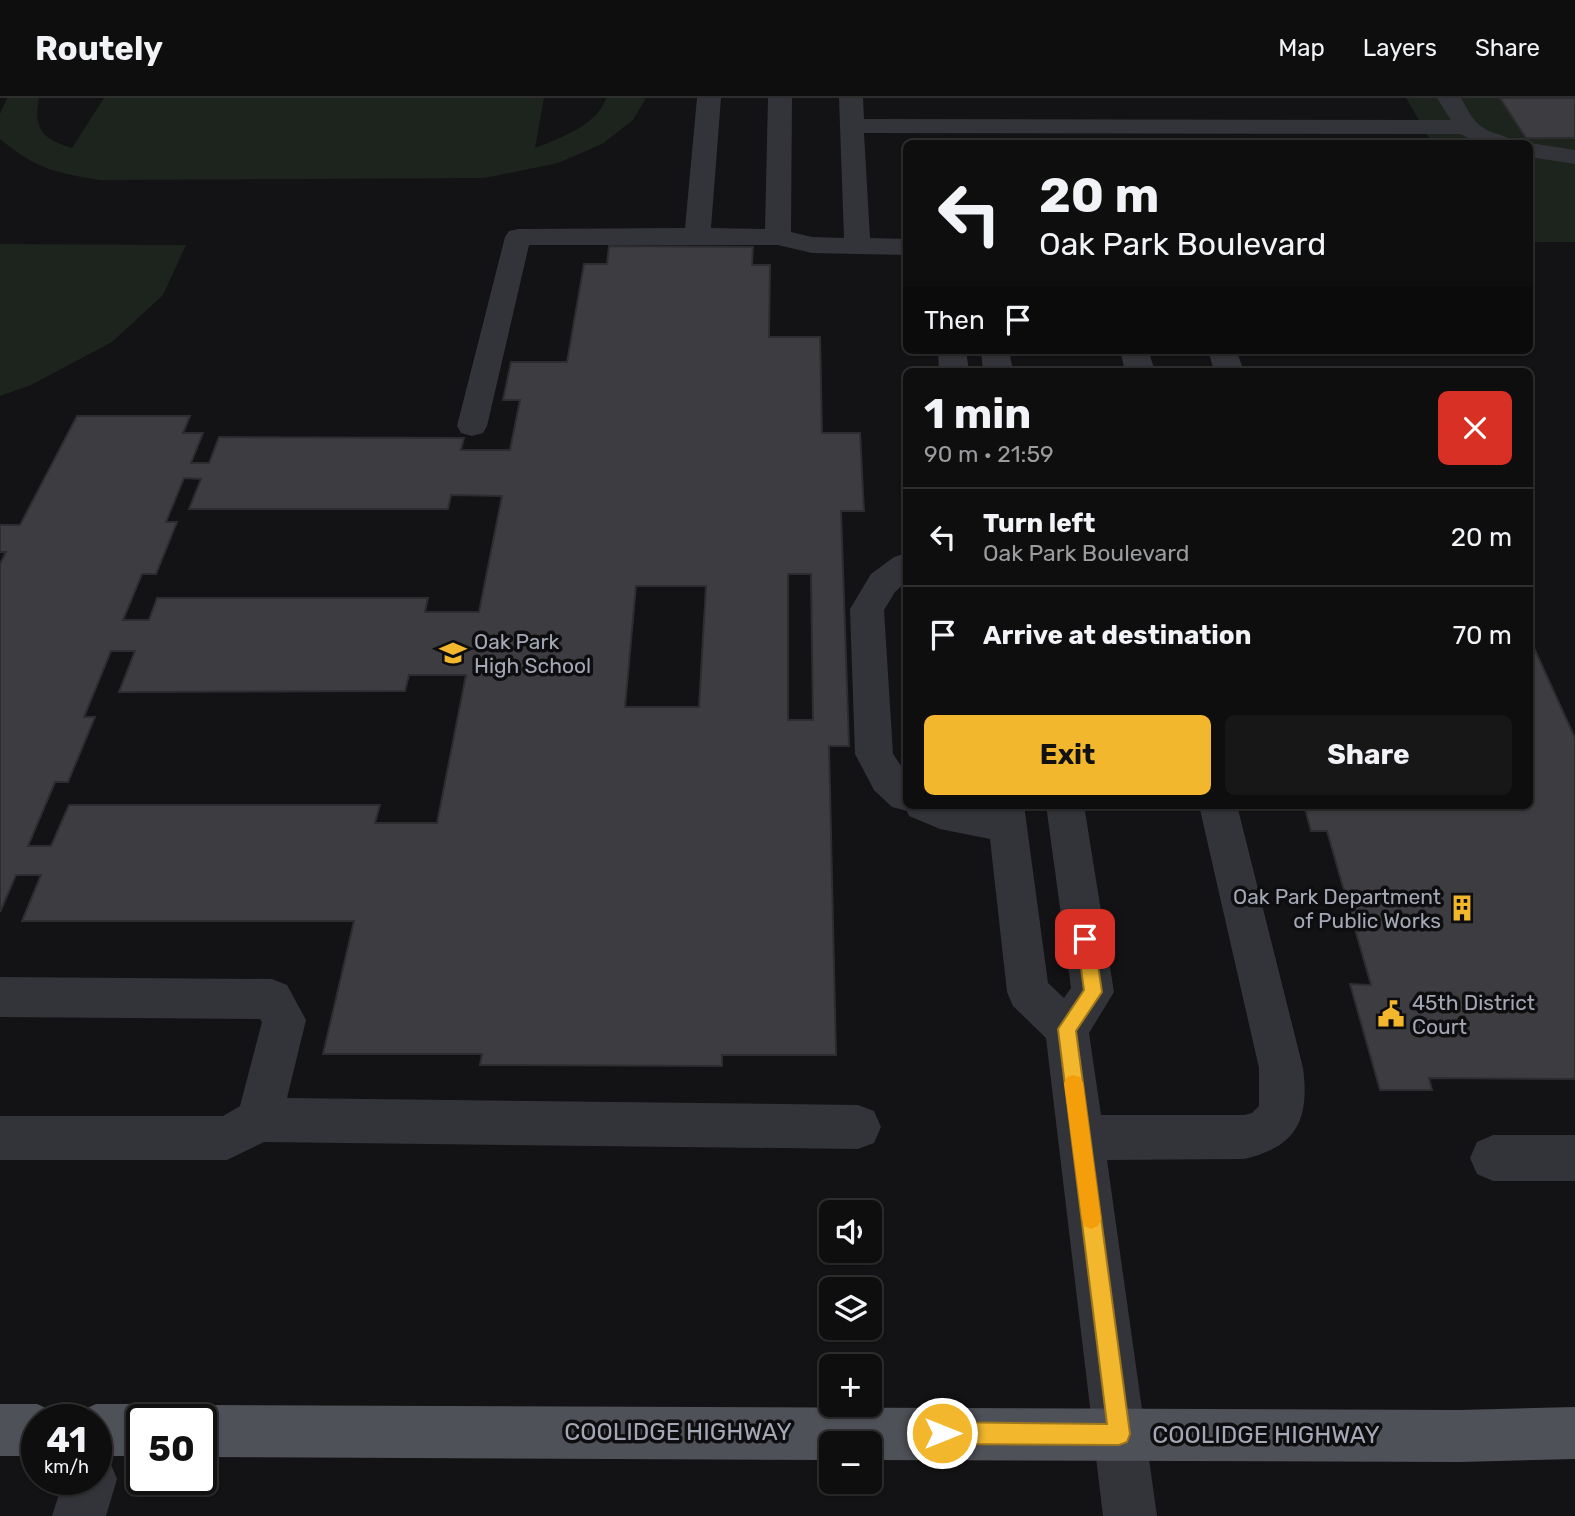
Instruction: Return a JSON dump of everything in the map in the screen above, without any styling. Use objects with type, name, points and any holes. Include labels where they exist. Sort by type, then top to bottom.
[{"type":"main road","points":[[0,1430],[21,1430]]},
{"type":"main road","name":"COOLIDGE HIGHWAY","points":[[217,1431],[1460,1436],[1575,1433]]},
{"type":"street","points":[[697,236],[709,98]]},
{"type":"street","points":[[778,237],[780,98]]},
{"type":"street","points":[[851,98],[857,247]]},
{"type":"street","points":[[1449,98],[1466,127],[1475,134],[1492,140]]},
{"type":"street","points":[[1043,99],[1050,126]]},
{"type":"street","points":[[852,126],[1050,126],[1261,117],[1355,135],[1466,127]]},
{"type":"street","points":[[1533,150],[1575,157]]},
{"type":"street","points":[[472,426],[518,237],[778,237],[812,245],[903,247]]},
{"type":"street","points":[[903,567],[883,583],[867,609],[874,754],[887,779],[903,793]]},
{"type":"street","points":[[932,809],[940,813],[1007,816],[1028,992],[1067,1029],[1130,1516]]},
{"type":"street","points":[[1066,809],[1093,992],[1067,1029]]},
{"type":"street","points":[[1080,1138],[1244,1138],[1259,1135],[1274,1126],[1282,1109],[1284,1089],[1281,1068],[1219,809]]},
{"type":"street","points":[[0,998],[272,999],[284,1020],[259,1121]]},
{"type":"street","points":[[0,1138],[227,1138],[259,1121],[858,1127]]},
{"type":"street","points":[[1493,1158],[1575,1158]]},
{"type":"street","points":[[79,1516],[87,1495]]},
{"type":"shaded area","points":[[7,98],[39,98],[38,118],[42,131],[54,141],[72,148],[104,98],[544,98],[535,148],[586,123],[602,108],[606,98],[646,98],[633,120],[602,144],[558,163],[484,178],[100,180],[47,168],[25,157],[0,139],[0,114]]},
{"type":"shaded area","points":[[1406,98],[1575,98],[1575,242],[1533,242],[1533,140],[1430,140]]},
{"type":"shaded area","points":[[0,244],[186,245],[163,295],[112,342],[31,385],[0,396]]},
{"type":"building","points":[[1500,98],[1575,98],[1575,138],[1526,138]]},
{"type":"building","name":"Oak Park High School","points":[[609,246],[753,247],[752,265],[770,265],[769,337],[820,337],[822,433],[860,433],[864,511],[841,511],[849,746],[829,746],[836,1055],[722,1055],[722,1066],[480,1065],[482,1054],[323,1054],[354,921],[22,921],[41,875],[16,875],[0,912],[0,564],[6,552],[0,552],[0,525],[20,525],[77,416],[190,416],[183,433],[203,433],[191,463],[209,463],[219,437],[464,438],[461,450],[510,450],[520,400],[503,400],[511,362],[567,362],[584,264],[607,264]],"holes":[[[184,478],[201,479],[189,509],[448,509],[451,495],[502,496],[479,612],[425,612],[428,598],[157,598],[149,620],[123,620],[142,574],[156,574],[177,522],[166,522]],[[788,574],[811,574],[813,720],[788,720]],[[636,586],[706,586],[699,707],[625,707]],[[111,651],[135,651],[119,692],[405,691],[409,675],[466,675],[437,823],[375,823],[380,805],[69,805],[51,846],[28,846],[55,782],[68,782],[95,717],[84,717]]]},
{"type":"building","name":"Oak Park Department of Public Works","points":[[1533,646],[1575,738],[1575,1079],[1429,1078],[1432,1090],[1380,1090],[1350,984],[1371,985],[1327,831],[1311,831],[1305,809],[1533,809]]},
{"type":"slow traffic","points":[[1073,1083],[1091,1219]]},
{"type":"place","name":"Oak Park High School","points":[[453,653]]},
{"type":"place","name":"Oak Park Department of Public Works","points":[[1462,908]]},
{"type":"place","name":"45th District Court","points":[[1391,1014]]},
{"type":"route","points":[[942,1433],[1119,1434],[1067,1029],[1093,992],[1085,939]]}]
